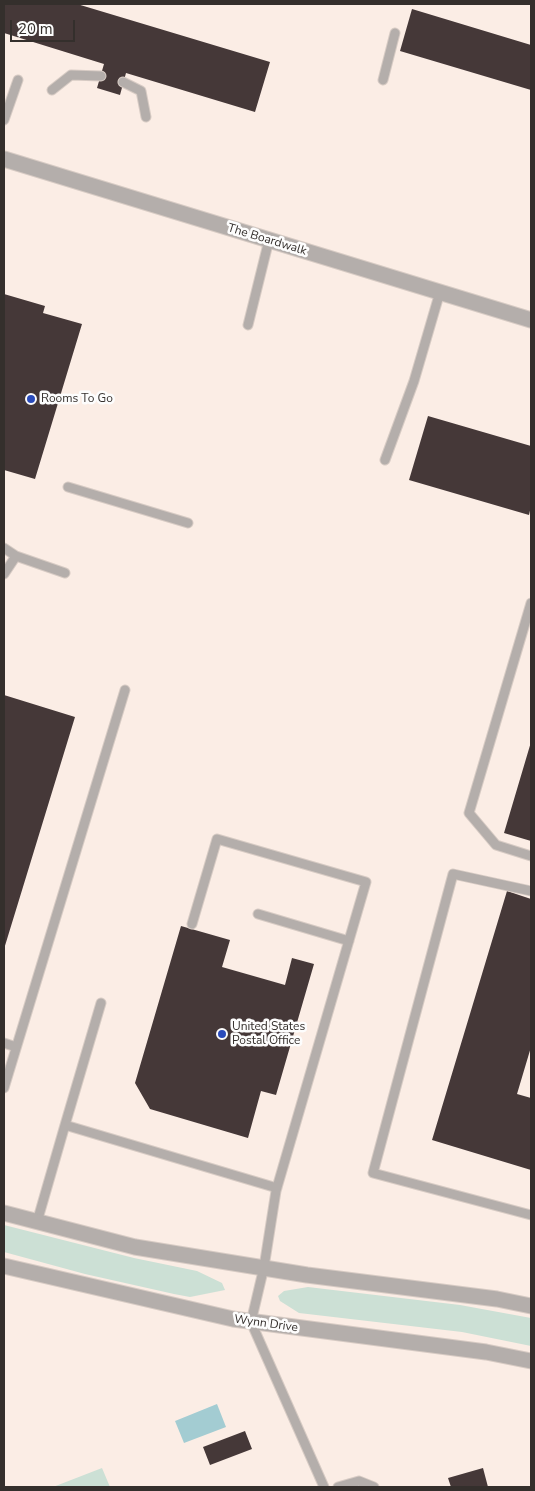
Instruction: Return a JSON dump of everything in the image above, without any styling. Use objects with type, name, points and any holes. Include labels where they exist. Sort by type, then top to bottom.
[{"type":"street","name":"The Boardwalk","points":[[4,159],[531,320]]},
{"type":"street","points":[[4,1213],[134,1247],[497,1299],[531,1306]]},
{"type":"street","name":"Wynn Drive","points":[[4,1266],[251,1322],[486,1352],[531,1361]]},
{"type":"lane","points":[[383,80],[395,33]]},
{"type":"lane","points":[[52,90],[71,74],[100,76]]},
{"type":"lane","points":[[4,120],[18,80]]},
{"type":"lane","points":[[123,82],[141,91],[146,117]]},
{"type":"lane","points":[[248,325],[269,240]]},
{"type":"lane","points":[[385,460],[414,381],[440,292]]},
{"type":"lane","points":[[68,487],[188,523]]},
{"type":"lane","points":[[4,548],[16,556],[65,573]]},
{"type":"lane","points":[[4,574],[16,556]]},
{"type":"lane","points":[[531,603],[469,813],[496,845],[531,856]]},
{"type":"lane","points":[[4,1088],[125,690]]},
{"type":"lane","points":[[192,924],[217,838],[366,882],[277,1188],[264,1267],[251,1322],[324,1487]]},
{"type":"lane","points":[[531,891],[453,874],[373,1173],[531,1215]]},
{"type":"lane","points":[[258,914],[349,941]]},
{"type":"lane","points":[[37,1222],[101,1003]]},
{"type":"lane","points":[[4,1043],[16,1047]]},
{"type":"lane","points":[[65,1125],[277,1188]]},
{"type":"lane","points":[[338,1487],[359,1481],[374,1487]]},
{"type":"green space","points":[[4,1225],[134,1258],[197,1271],[222,1283],[225,1290],[190,1297],[85,1274],[4,1252]]},
{"type":"green space","points":[[308,1287],[460,1305],[531,1318],[531,1346],[462,1332],[299,1313],[280,1301],[278,1296],[284,1291]]},
{"type":"green space","points":[[102,1468],[110,1487],[53,1487]]},
{"type":"water","points":[[217,1404],[226,1427],[184,1443],[175,1421]]},
{"type":"building","points":[[4,4],[77,4],[270,62],[255,112],[126,73],[120,95],[97,88],[104,64],[4,33]]},
{"type":"building","points":[[412,9],[531,45],[531,90],[400,51]]},
{"type":"building","name":"Rooms To Go","points":[[4,294],[45,306],[43,313],[82,324],[35,479],[4,470]]},
{"type":"building","points":[[428,416],[531,446],[531,506],[529,515],[409,480]]},
{"type":"building","points":[[4,695],[75,717],[4,949]]},
{"type":"building","points":[[531,742],[531,841],[504,833]]},
{"type":"building","points":[[507,891],[531,899],[531,1047],[517,1094],[531,1098],[531,1170],[432,1140]]},
{"type":"building","name":"United States Postal Office","points":[[181,926],[230,940],[222,967],[285,985],[292,958],[314,964],[276,1095],[261,1091],[248,1138],[150,1109],[135,1083]]},
{"type":"building","points":[[245,1431],[252,1449],[210,1465],[203,1447]]},
{"type":"building","points":[[483,1468],[488,1487],[451,1487],[448,1478]]},
{"type":"place","name":"Rooms To Go","points":[[31,399]]},
{"type":"place","name":"United States Postal Office","points":[[222,1034]]}]
